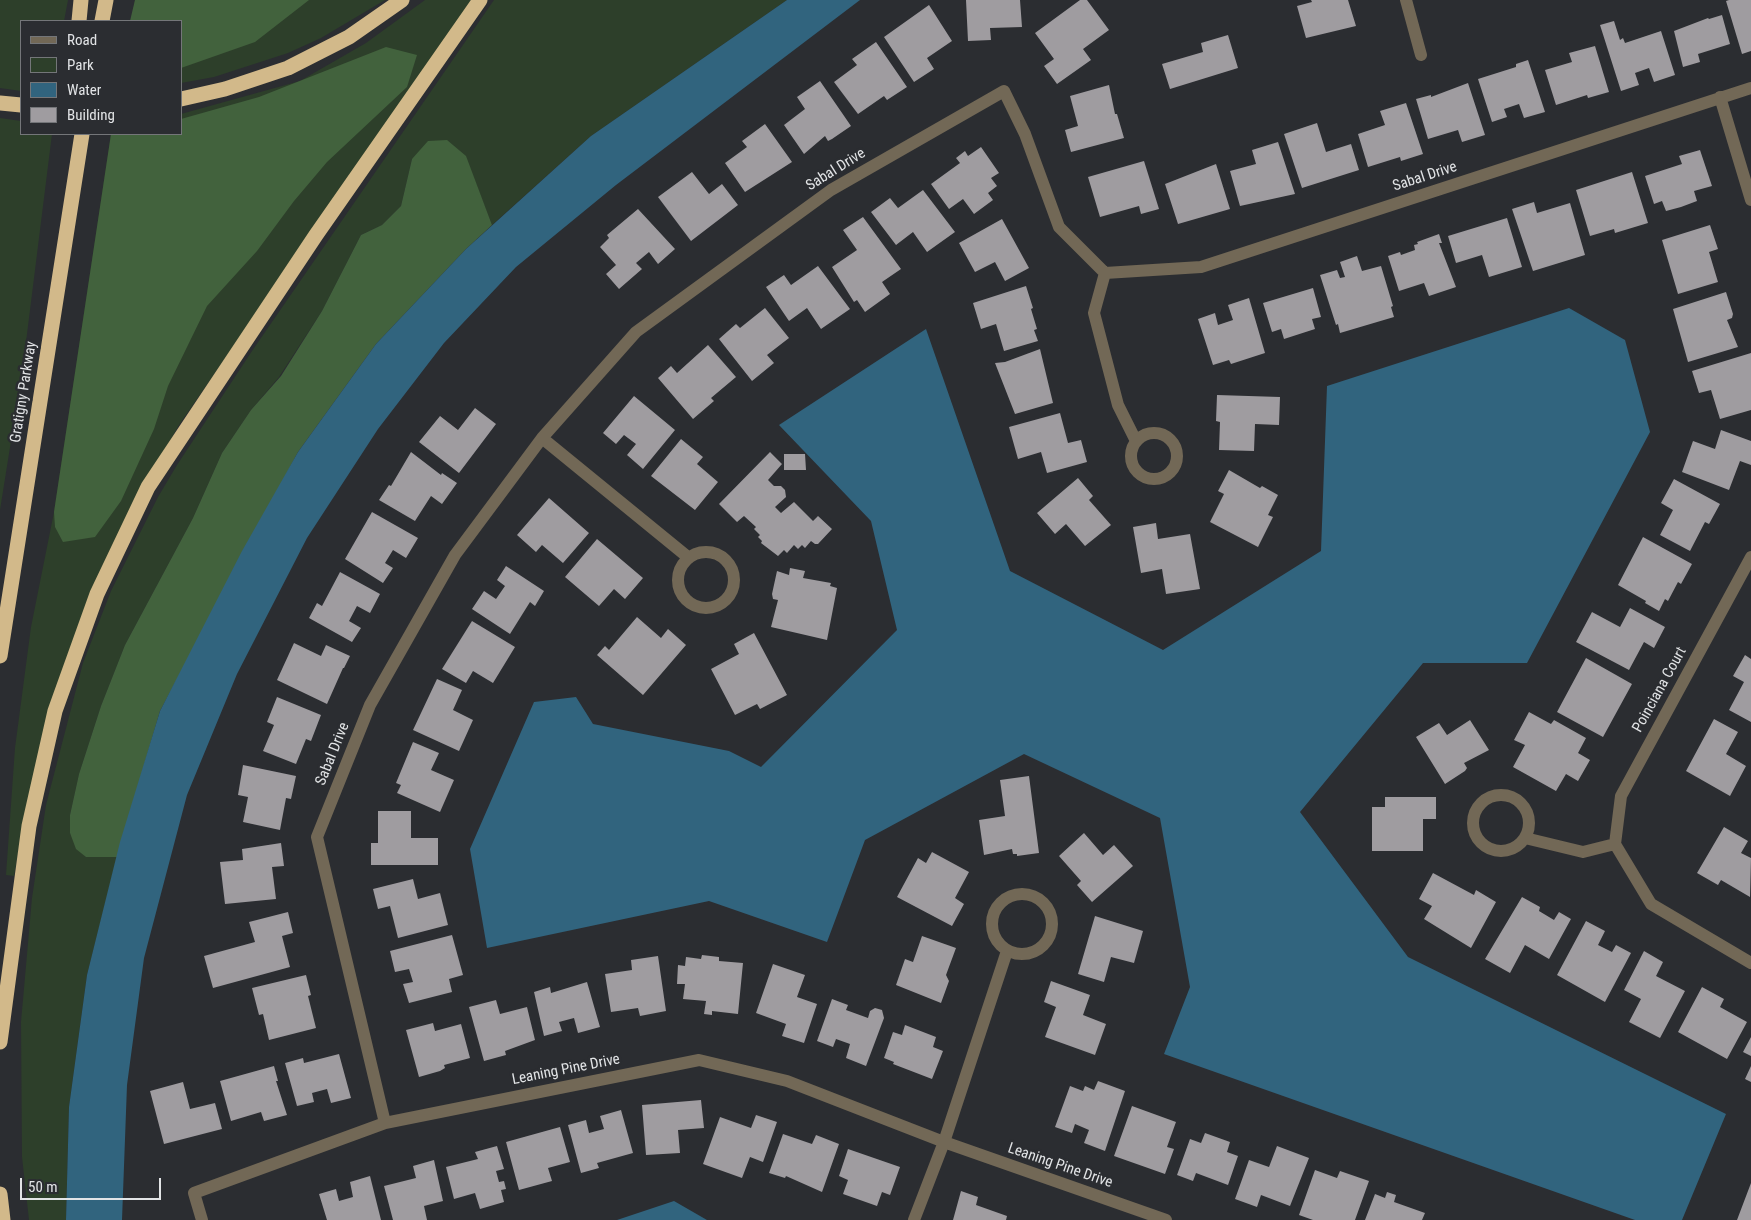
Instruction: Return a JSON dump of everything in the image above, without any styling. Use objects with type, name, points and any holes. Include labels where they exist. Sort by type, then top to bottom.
[{"type":"highway","points":[[79,20],[81,0]]},
{"type":"highway","points":[[102,20],[106,0]]},
{"type":"highway","points":[[182,98],[234,86],[288,68],[349,37],[402,0]]},
{"type":"highway","points":[[0,1042],[28,826],[55,711],[97,594],[148,487],[316,235],[480,0]]},
{"type":"highway","points":[[0,103],[20,106]]},
{"type":"highway","points":[[76,166],[77,135]]},
{"type":"highway","name":"Gratigny Parkway","points":[[0,656],[82,135]]},
{"type":"highway","points":[[0,1194],[3,1220]]},
{"type":"street","points":[[1406,0],[1421,56]]},
{"type":"street","name":"Sabal Drive","points":[[385,1123],[317,837],[370,705],[455,555],[542,438],[636,332],[831,190],[1004,91],[1025,134],[1059,227],[1105,273],[1201,267],[1751,88]]},
{"type":"street","points":[[1720,97],[1751,200]]},
{"type":"street","points":[[1105,273],[1094,313],[1118,405],[1136,441]]},
{"type":"street","points":[[542,438],[689,558]]},
{"type":"street","points":[[705,552],[722,556],[728,562],[734,579],[730,595],[724,602],[716,606],[699,607],[684,597],[680,590],[679,572],[689,558],[705,552]]},
{"type":"street","name":"Poinciana Court","points":[[1615,844],[1621,796],[1751,557]]},
{"type":"street","points":[[1492,797],[1511,797],[1526,810],[1529,819],[1529,829],[1525,838],[1519,845],[1503,852],[1486,848],[1475,834],[1473,826],[1477,808],[1492,797]]},
{"type":"street","points":[[1525,838],[1583,852],[1615,844],[1651,904],[1751,963]]},
{"type":"street","points":[[1019,894],[1037,898],[1050,912],[1052,921],[1048,940],[1034,952],[1026,954],[1007,950],[995,937],[992,928],[996,909],[1002,902],[1019,894]]},
{"type":"street","points":[[914,1220],[944,1142],[1007,950]]},
{"type":"street","name":"Leaning Pine Drive","points":[[202,1220],[194,1193],[385,1123],[699,1060],[787,1081],[944,1142],[1166,1220]]},
{"type":"green space","points":[[0,0],[68,0],[64,20],[20,20],[20,91],[0,88]]},
{"type":"green space","points":[[135,0],[385,0],[321,38],[288,53],[214,77],[182,83],[182,20],[131,20]]},
{"type":"green space","points":[[135,0],[309,0],[255,42],[182,68],[182,20],[130,20]]},
{"type":"green space","points":[[425,0],[473,0],[179,425],[138,496],[106,561],[23,826],[14,876],[6,875],[15,748],[31,627],[54,512],[111,135],[182,135],[182,114],[300,81],[366,43]]},
{"type":"green space","points":[[494,0],[787,0],[591,136],[492,225],[465,156],[412,159],[401,206],[382,225],[361,235],[322,311],[279,377],[251,410],[222,453],[193,518],[125,645],[101,706],[79,774],[70,815],[70,833],[86,857],[117,857],[87,975],[69,1107],[66,1220],[29,1220],[22,1157],[21,1022],[32,898],[46,805],[83,663],[111,591],[158,497],[177,465],[252,351]]},
{"type":"green space","points":[[386,47],[417,55],[407,87],[327,162],[294,201],[257,251],[207,306],[168,386],[154,429],[121,501],[95,537],[63,542],[55,527],[54,512],[111,135],[182,135],[182,119],[259,97]]},
{"type":"green space","points":[[0,118],[20,121],[20,135],[52,135],[23,366],[0,510]]},
{"type":"green space","points":[[447,140],[466,156],[492,225],[466,249],[376,344],[298,452],[160,711],[117,857],[86,857],[76,849],[70,833],[70,815],[79,774],[101,706],[125,645],[193,518],[222,453],[251,410],[281,376],[322,311],[361,235],[382,225],[401,206],[412,159],[428,141]]},
{"type":"water","points":[[787,0],[860,0],[616,185],[516,267],[444,343],[378,429],[307,538],[237,674],[187,795],[144,958],[127,1085],[122,1220],[66,1220],[69,1107],[87,975],[120,842],[160,711],[242,551],[298,452],[376,344],[466,249],[591,136]]},
{"type":"water","points":[[1569,308],[1625,340],[1650,432],[1527,663],[1423,663],[1300,812],[1408,957],[1726,1114],[1682,1220],[1635,1220],[1164,1054],[1190,987],[1160,818],[1024,754],[865,840],[827,942],[709,901],[487,948],[470,849],[534,702],[576,697],[593,724],[729,751],[761,767],[897,630],[871,521],[779,425],[926,329],[1010,571],[1163,650],[1321,551],[1327,386]]},
{"type":"water","points":[[674,1201],[707,1220],[617,1220]]},
{"type":"building","points":[[966,0],[1020,0],[1022,27],[990,28],[991,40],[968,41]]},
{"type":"building","points":[[1080,0],[1087,0],[1109,30],[1083,49],[1091,60],[1057,84],[1044,66],[1054,59],[1035,33]]},
{"type":"building","points":[[1311,0],[1348,0],[1356,26],[1306,38],[1297,6],[1312,2]]},
{"type":"building","points":[[1751,0],[1751,51],[1742,54],[1726,1]]},
{"type":"building","points":[[929,5],[952,41],[927,58],[934,69],[914,82],[884,37]]},
{"type":"building","points":[[1722,15],[1730,44],[1698,54],[1700,62],[1683,67],[1674,31],[1708,18]]},
{"type":"building","points":[[1614,21],[1620,40],[1623,38],[1625,43],[1661,31],[1675,75],[1654,82],[1649,68],[1635,73],[1639,85],[1621,91],[1600,25]]},
{"type":"building","points":[[1228,35],[1238,68],[1170,89],[1162,64],[1203,52],[1201,43]]},
{"type":"building","points":[[876,42],[907,87],[887,100],[884,96],[858,114],[834,82],[857,65],[852,59]]},
{"type":"building","points":[[1595,46],[1609,92],[1588,98],[1587,95],[1556,105],[1545,70],[1572,62],[1569,53]]},
{"type":"building","points":[[1528,60],[1545,112],[1524,118],[1519,104],[1504,109],[1507,117],[1492,122],[1478,79],[1516,67],[1516,64]]},
{"type":"building","points":[[820,81],[851,126],[828,141],[825,136],[804,154],[784,125],[805,109],[797,97]]},
{"type":"building","points":[[1468,83],[1485,135],[1462,142],[1458,130],[1428,139],[1416,99],[1431,95],[1431,97]]},
{"type":"building","points":[[1109,85],[1115,114],[1117,114],[1124,138],[1071,152],[1065,130],[1078,126],[1070,96]]},
{"type":"building","points":[[1406,103],[1423,154],[1401,161],[1400,157],[1368,167],[1358,134],[1385,125],[1380,111]]},
{"type":"building","points":[[1317,123],[1326,152],[1351,144],[1359,170],[1302,188],[1284,134]]},
{"type":"building","points":[[765,124],[792,162],[745,192],[725,163],[747,147],[742,141]]},
{"type":"building","points":[[1278,142],[1295,194],[1240,206],[1230,171],[1256,164],[1252,150]]},
{"type":"building","points":[[981,147],[999,173],[991,178],[997,186],[988,193],[993,200],[974,214],[963,199],[949,209],[931,184],[960,163],[956,158],[965,151],[968,156]]},
{"type":"building","points":[[1700,150],[1712,186],[1694,191],[1697,201],[1681,207],[1666,211],[1662,201],[1654,204],[1645,176],[1682,164],[1679,156]]},
{"type":"building","points":[[1144,161],[1159,209],[1141,214],[1139,206],[1100,217],[1088,177]]},
{"type":"building","points":[[1216,164],[1230,209],[1178,224],[1165,184]]},
{"type":"building","points":[[692,172],[709,194],[722,184],[738,205],[691,241],[658,197]]},
{"type":"building","points":[[1632,172],[1648,223],[1615,233],[1614,229],[1590,236],[1576,190]]},
{"type":"building","points":[[923,190],[955,232],[927,252],[913,232],[896,245],[871,212],[890,198],[898,208]]},
{"type":"building","points":[[1534,202],[1537,213],[1570,203],[1585,255],[1533,271],[1512,209]]},
{"type":"building","points":[[638,209],[675,249],[658,264],[649,252],[636,263],[642,269],[619,289],[606,274],[616,265],[600,247],[609,238],[607,235]]},
{"type":"building","points":[[863,217],[901,269],[882,282],[890,294],[865,312],[857,300],[854,302],[832,267],[857,250],[843,230]]},
{"type":"building","points":[[1507,218],[1522,267],[1489,277],[1482,255],[1456,263],[1448,236]]},
{"type":"building","points":[[1002,219],[1029,268],[1005,281],[995,262],[975,272],[959,243]]},
{"type":"building","points":[[1710,225],[1718,249],[1709,252],[1718,282],[1678,294],[1662,240]]},
{"type":"building","points":[[1439,234],[1442,243],[1439,243],[1456,287],[1429,296],[1424,283],[1399,291],[1388,256],[1400,252],[1401,255],[1415,250],[1414,245],[1418,244],[1417,242]]},
{"type":"building","points":[[1357,256],[1362,271],[1381,266],[1393,306],[1391,307],[1394,317],[1340,333],[1320,275],[1337,270],[1340,278],[1345,277],[1340,262]]},
{"type":"building","points":[[818,266],[850,309],[821,329],[807,308],[789,321],[766,287],[784,275],[791,285]]},
{"type":"building","points":[[1026,286],[1033,308],[1031,309],[1037,329],[1034,330],[1038,341],[1004,351],[996,324],[981,329],[973,303]]},
{"type":"building","points":[[1313,288],[1321,317],[1312,319],[1315,329],[1284,339],[1281,329],[1272,332],[1263,303]]},
{"type":"building","points":[[1726,292],[1733,314],[1732,318],[1727,320],[1738,347],[1688,362],[1673,309]]},
{"type":"building","points":[[1249,298],[1265,353],[1231,364],[1229,360],[1213,365],[1198,319],[1215,313],[1218,325],[1233,320],[1228,305]]},
{"type":"building","points":[[765,308],[789,338],[767,355],[774,363],[752,381],[719,339],[736,324],[740,328]]},
{"type":"building","points":[[708,345],[736,377],[711,398],[714,401],[693,419],[658,378],[671,366],[677,373]]},
{"type":"building","points":[[1040,349],[1053,403],[1015,414],[995,363],[1005,362]]},
{"type":"building","points":[[1751,353],[1751,410],[1720,419],[1711,390],[1699,393],[1692,371]]},
{"type":"building","points":[[1217,395],[1280,397],[1279,425],[1255,424],[1254,451],[1219,450],[1220,422],[1216,421]]},
{"type":"building","points":[[634,396],[675,430],[643,469],[627,455],[636,444],[624,435],[616,444],[603,433]]},
{"type":"building","points":[[475,408],[496,424],[459,473],[419,442],[440,416],[458,430]]},
{"type":"building","points":[[1060,413],[1068,443],[1081,440],[1087,462],[1047,473],[1041,452],[1018,459],[1009,427]]},
{"type":"building","points":[[1721,430],[1751,441],[1751,465],[1740,461],[1729,490],[1682,472],[1693,441],[1715,449]]},
{"type":"building","points":[[681,439],[703,457],[697,464],[718,482],[695,510],[651,476]]},
{"type":"building","points":[[411,452],[441,475],[442,473],[457,483],[442,504],[431,496],[415,521],[379,500],[389,485],[391,486]]},
{"type":"building","points":[[770,452],[782,464],[768,480],[774,486],[781,486],[785,490],[786,497],[775,507],[781,513],[794,502],[813,521],[818,516],[832,529],[818,544],[811,541],[805,548],[802,545],[798,549],[794,545],[787,553],[784,550],[778,556],[761,543],[762,541],[758,537],[760,535],[754,529],[756,527],[744,516],[737,522],[719,504]]},
{"type":"building","points":[[784,454],[805,454],[806,470],[784,470]]},
{"type":"building","points":[[1229,470],[1260,488],[1262,486],[1278,495],[1268,515],[1273,517],[1258,547],[1210,522],[1224,494],[1218,491]]},
{"type":"building","points":[[1078,478],[1093,496],[1089,500],[1111,525],[1085,546],[1066,524],[1055,534],[1037,513]]},
{"type":"building","points":[[1674,479],[1720,504],[1709,524],[1705,522],[1690,551],[1660,535],[1673,510],[1661,503]]},
{"type":"building","points":[[549,498],[589,533],[563,563],[542,545],[536,552],[517,535]]},
{"type":"building","points":[[372,512],[418,538],[406,558],[393,550],[385,563],[393,568],[383,583],[345,559]]},
{"type":"building","points":[[1156,523],[1158,539],[1190,534],[1200,589],[1166,594],[1162,569],[1141,573],[1133,527]]},
{"type":"building","points":[[1643,537],[1692,564],[1681,584],[1678,582],[1668,601],[1665,599],[1659,611],[1618,585]]},
{"type":"building","points":[[597,539],[643,578],[625,599],[614,589],[599,606],[565,577]]},
{"type":"building","points":[[506,566],[544,591],[535,606],[530,602],[510,634],[472,609],[484,591],[496,599],[505,586],[497,580]]},
{"type":"building","points":[[790,568],[805,571],[803,578],[831,583],[830,586],[837,588],[827,640],[771,627],[778,600],[773,599],[772,594],[777,571],[789,575]]},
{"type":"building","points":[[340,572],[380,594],[370,613],[357,606],[349,621],[361,628],[352,642],[309,618],[317,603],[322,606]]},
{"type":"building","points":[[1630,608],[1665,627],[1654,648],[1644,642],[1629,670],[1576,642],[1592,612],[1620,627]]},
{"type":"building","points":[[637,617],[661,638],[668,629],[686,645],[643,695],[597,655],[605,646],[609,650]]},
{"type":"building","points":[[472,621],[515,647],[493,683],[473,671],[466,683],[442,669]]},
{"type":"building","points":[[754,633],[787,695],[760,709],[757,704],[735,715],[711,669],[739,654],[734,644]]},
{"type":"building","points":[[294,643],[321,656],[326,645],[350,656],[327,704],[277,680]]},
{"type":"building","points":[[1745,655],[1751,659],[1751,722],[1729,710],[1744,682],[1733,676]]},
{"type":"building","points":[[1586,658],[1632,684],[1603,737],[1557,712]]},
{"type":"building","points":[[437,679],[462,690],[453,710],[473,720],[459,751],[413,730]]},
{"type":"building","points":[[277,697],[321,715],[311,741],[306,739],[296,764],[263,751],[274,725],[267,722]]},
{"type":"building","points":[[1529,712],[1551,724],[1554,720],[1586,738],[1578,753],[1590,760],[1578,781],[1566,774],[1556,791],[1513,767],[1525,745],[1514,740]]},
{"type":"building","points":[[1714,719],[1738,732],[1726,754],[1746,766],[1730,796],[1686,771]]},
{"type":"building","points":[[1470,720],[1489,750],[1464,763],[1467,768],[1465,771],[1445,784],[1416,737],[1439,723],[1447,735]]},
{"type":"building","points":[[413,742],[439,753],[431,770],[454,780],[440,812],[397,793],[401,785],[396,783]]},
{"type":"building","points":[[243,765],[296,776],[291,799],[286,798],[280,830],[243,822],[248,797],[238,795]]},
{"type":"building","points":[[1029,776],[1039,853],[1017,856],[1017,854],[1013,854],[1012,849],[984,855],[979,820],[1005,816],[1000,780]]},
{"type":"building","points":[[1385,797],[1436,797],[1436,819],[1423,819],[1423,851],[1372,851],[1372,807],[1385,807]]},
{"type":"building","points":[[378,811],[411,811],[411,838],[438,838],[438,865],[371,865],[371,843],[378,843]]},
{"type":"building","points":[[1724,827],[1748,841],[1741,853],[1751,858],[1750,897],[1721,880],[1718,885],[1697,873]]},
{"type":"building","points":[[1084,833],[1103,855],[1114,845],[1133,866],[1092,902],[1077,885],[1081,881],[1059,856]]},
{"type":"building","points":[[281,843],[284,866],[272,867],[276,899],[225,904],[220,862],[243,860],[242,849]]},
{"type":"building","points":[[932,852],[969,872],[955,898],[964,904],[952,926],[897,897],[918,858],[926,863]]},
{"type":"building","points":[[1433,873],[1474,895],[1476,890],[1496,902],[1471,948],[1424,919],[1432,906],[1419,899]]},
{"type":"building","points":[[413,879],[418,899],[440,893],[448,925],[398,938],[390,906],[378,909],[373,889]]},
{"type":"building","points":[[1522,897],[1540,907],[1539,911],[1554,920],[1559,912],[1571,919],[1549,959],[1525,945],[1510,973],[1485,959]]},
{"type":"building","points":[[288,912],[293,933],[282,936],[290,967],[213,988],[204,956],[255,942],[249,922]]},
{"type":"building","points":[[1095,916],[1143,931],[1134,963],[1111,957],[1104,982],[1078,974]]},
{"type":"building","points":[[1586,921],[1605,931],[1598,945],[1612,952],[1616,945],[1631,953],[1605,1002],[1557,975]]},
{"type":"building","points":[[452,935],[463,975],[449,979],[452,992],[409,1003],[403,984],[413,982],[409,969],[395,972],[390,951]]},
{"type":"building","points":[[922,936],[956,948],[946,975],[949,981],[941,1003],[896,985],[905,959],[913,962]]},
{"type":"building","points":[[1644,951],[1663,962],[1656,976],[1685,991],[1660,1038],[1629,1022],[1641,999],[1624,990]]},
{"type":"building","points":[[702,955],[719,957],[719,961],[743,963],[738,1014],[712,1011],[712,1015],[704,1014],[706,1001],[683,999],[685,984],[677,984],[678,965],[685,966],[686,957],[701,959]]},
{"type":"building","points":[[658,956],[666,1011],[640,1016],[638,1008],[611,1012],[605,974],[632,970],[631,960]]},
{"type":"building","points":[[773,964],[805,975],[797,997],[817,1004],[804,1043],[782,1036],[786,1024],[756,1013]]},
{"type":"building","points":[[306,975],[311,995],[308,996],[316,1028],[269,1040],[263,1014],[259,1015],[252,988]]},
{"type":"building","points":[[1051,981],[1090,995],[1083,1015],[1106,1024],[1095,1055],[1045,1037],[1056,1007],[1044,1002]]},
{"type":"building","points":[[587,982],[600,1027],[578,1033],[574,1018],[559,1022],[562,1031],[544,1036],[534,992],[550,987],[551,993]]},
{"type":"building","points":[[1702,987],[1724,999],[1720,1007],[1747,1022],[1727,1059],[1678,1032]]},
{"type":"building","points":[[832,999],[848,1005],[846,1010],[868,1018],[870,1011],[875,1008],[882,1010],[884,1018],[866,1066],[846,1058],[850,1044],[836,1039],[833,1047],[817,1041]]},
{"type":"building","points":[[496,1000],[500,1014],[527,1007],[535,1040],[505,1051],[506,1055],[484,1061],[469,1007]]},
{"type":"building","points":[[433,1023],[435,1031],[461,1024],[470,1058],[444,1065],[445,1068],[440,1071],[419,1077],[406,1030]]},
{"type":"building","points":[[905,1025],[936,1037],[933,1047],[943,1051],[932,1079],[893,1064],[894,1062],[884,1058],[893,1032],[902,1035]]},
{"type":"building","points":[[1751,1037],[1751,1056],[1743,1052]]},
{"type":"building","points":[[339,1054],[351,1098],[331,1103],[327,1089],[312,1093],[314,1102],[297,1106],[285,1063],[303,1058],[304,1063]]},
{"type":"building","points":[[274,1066],[278,1081],[276,1081],[287,1115],[264,1121],[261,1112],[231,1121],[220,1081]]},
{"type":"building","points":[[1751,1066],[1751,1082],[1745,1079]]},
{"type":"building","points":[[1098,1081],[1125,1091],[1105,1151],[1084,1143],[1089,1130],[1075,1124],[1072,1133],[1055,1127],[1070,1086],[1083,1091],[1085,1086],[1094,1090]]},
{"type":"building","points":[[183,1082],[190,1109],[215,1103],[222,1129],[164,1144],[150,1091]]},
{"type":"building","points":[[701,1100],[704,1128],[678,1130],[680,1153],[646,1155],[642,1105]]},
{"type":"building","points":[[1132,1106],[1176,1122],[1167,1147],[1174,1149],[1165,1174],[1114,1156]]},
{"type":"building","points":[[621,1110],[633,1153],[597,1163],[599,1168],[581,1173],[568,1125],[586,1120],[589,1133],[604,1129],[600,1116]]},
{"type":"building","points":[[756,1115],[777,1122],[763,1162],[750,1157],[742,1178],[703,1164],[720,1117],[751,1128]]},
{"type":"building","points":[[560,1127],[570,1162],[548,1168],[552,1181],[519,1190],[506,1142]]},
{"type":"building","points":[[1205,1133],[1230,1142],[1227,1152],[1238,1156],[1228,1185],[1196,1173],[1193,1181],[1177,1175],[1190,1139],[1201,1143]]},
{"type":"building","points":[[783,1134],[812,1144],[816,1135],[839,1144],[822,1192],[786,1176],[785,1178],[769,1173]]},
{"type":"building","points":[[497,1146],[504,1169],[496,1171],[499,1182],[504,1181],[506,1189],[501,1190],[504,1202],[480,1209],[475,1193],[454,1199],[446,1167],[478,1159],[475,1152]]},
{"type":"building","points":[[1277,1146],[1309,1158],[1290,1206],[1261,1195],[1257,1207],[1235,1199],[1249,1160],[1269,1167]]},
{"type":"building","points":[[848,1149],[900,1167],[890,1195],[882,1192],[877,1206],[843,1194],[848,1180],[839,1176]]},
{"type":"building","points":[[434,1160],[443,1201],[424,1206],[427,1220],[393,1220],[384,1186],[416,1178],[413,1166]]},
{"type":"building","points":[[1315,1170],[1337,1178],[1340,1171],[1369,1181],[1355,1220],[1313,1220],[1299,1215]]},
{"type":"building","points":[[370,1176],[381,1220],[327,1220],[319,1194],[336,1189],[339,1201],[353,1197],[350,1182]]},
{"type":"building","points":[[1751,1183],[1751,1220],[1737,1220]]},
{"type":"building","points":[[961,1191],[978,1197],[976,1205],[1007,1216],[1006,1220],[953,1220]]},
{"type":"building","points":[[1387,1192],[1396,1195],[1394,1202],[1425,1213],[1422,1220],[1365,1220],[1375,1194],[1385,1198]]}]
